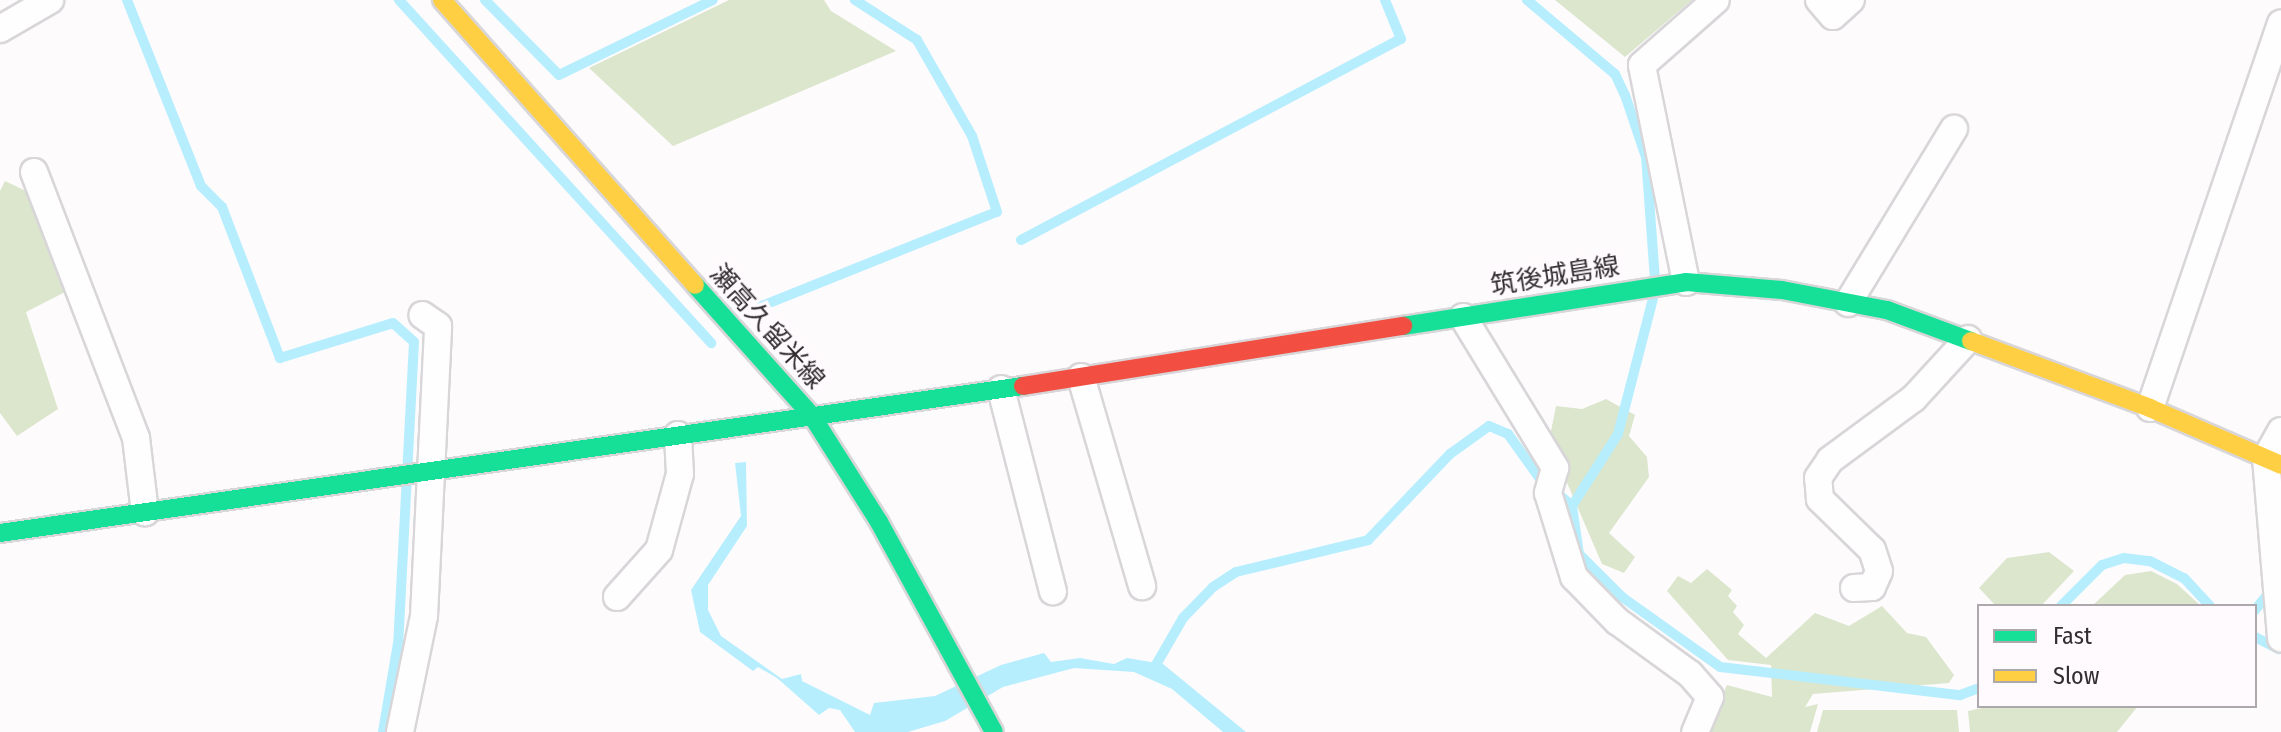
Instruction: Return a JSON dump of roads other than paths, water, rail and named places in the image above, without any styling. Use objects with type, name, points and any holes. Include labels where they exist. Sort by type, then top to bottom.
[{"type":"street","points":[[0,29],[50,0]]},
{"type":"street","name":"瀬高久留米線","points":[[442,0],[812,416],[960,667],[994,732]]},
{"type":"street","points":[[1686,282],[1642,65],[1716,0]]},
{"type":"street","points":[[1819,0],[1833,16],[1851,0]]},
{"type":"street","points":[[2150,408],[2281,24]]},
{"type":"street","points":[[1848,303],[1954,129]]},
{"type":"street","points":[[34,172],[136,438],[145,512]]},
{"type":"street","name":"筑後城島線","points":[[0,533],[1001,389],[1686,282],[1887,310],[2150,408],[2274,462]]},
{"type":"street","points":[[400,732],[424,616],[432,471],[438,326],[422,315]]},
{"type":"street","points":[[1463,317],[1555,468],[1548,493],[1574,577],[1617,621],[1690,674],[1710,697],[1695,732]]},
{"type":"street","points":[[1854,588],[1872,587],[1879,571],[1872,550],[1820,499],[1818,478],[1830,460],[1914,398],[1968,339]]},
{"type":"street","points":[[1081,377],[1142,586]]},
{"type":"street","points":[[1001,389],[1053,591]]},
{"type":"street","points":[[2281,431],[2274,462],[2281,638]]},
{"type":"street","points":[[617,597],[659,550],[680,474],[678,435]]},
{"type":"water","points":[[746,462],[747,526],[708,585],[708,610],[721,636],[782,679],[801,674],[802,681],[870,715],[874,703],[935,696],[1001,665],[1044,653],[1051,662],[1080,658],[1114,664],[1127,658],[1163,664],[1246,732],[1223,732],[1172,689],[1134,672],[1074,668],[1003,687],[945,721],[908,732],[855,732],[840,710],[829,708],[819,715],[777,678],[758,667],[753,671],[700,632],[691,590],[741,516],[735,463]]},
{"type":"waterway","points":[[127,0],[201,186],[222,207],[280,358],[393,323],[414,342],[398,643],[383,732]]},
{"type":"waterway","points":[[399,0],[711,343]]},
{"type":"waterway","points":[[485,0],[559,75],[713,0]]},
{"type":"waterway","points":[[759,307],[997,212],[972,136],[917,40],[855,0]]},
{"type":"waterway","points":[[1021,240],[1401,39],[1385,0]]},
{"type":"waterway","points":[[1527,0],[1615,74],[1625,95],[1646,157],[1655,279]]},
{"type":"waterway","points":[[1153,670],[1183,618],[1213,587],[1236,572],[1368,540],[1450,454],[1489,426],[1508,434],[1538,476],[1572,506],[1618,434],[1654,295]]},
{"type":"waterway","points":[[1572,506],[1579,554],[1622,597],[1720,667],[1960,695],[1977,689]]},
{"type":"waterway","points":[[2063,604],[2102,565],[2124,558],[2150,561],[2184,578],[2208,604]]},
{"type":"waterway","points":[[2257,608],[2273,588]]},
{"type":"waterway","points":[[2257,638],[2279,649]]}]
